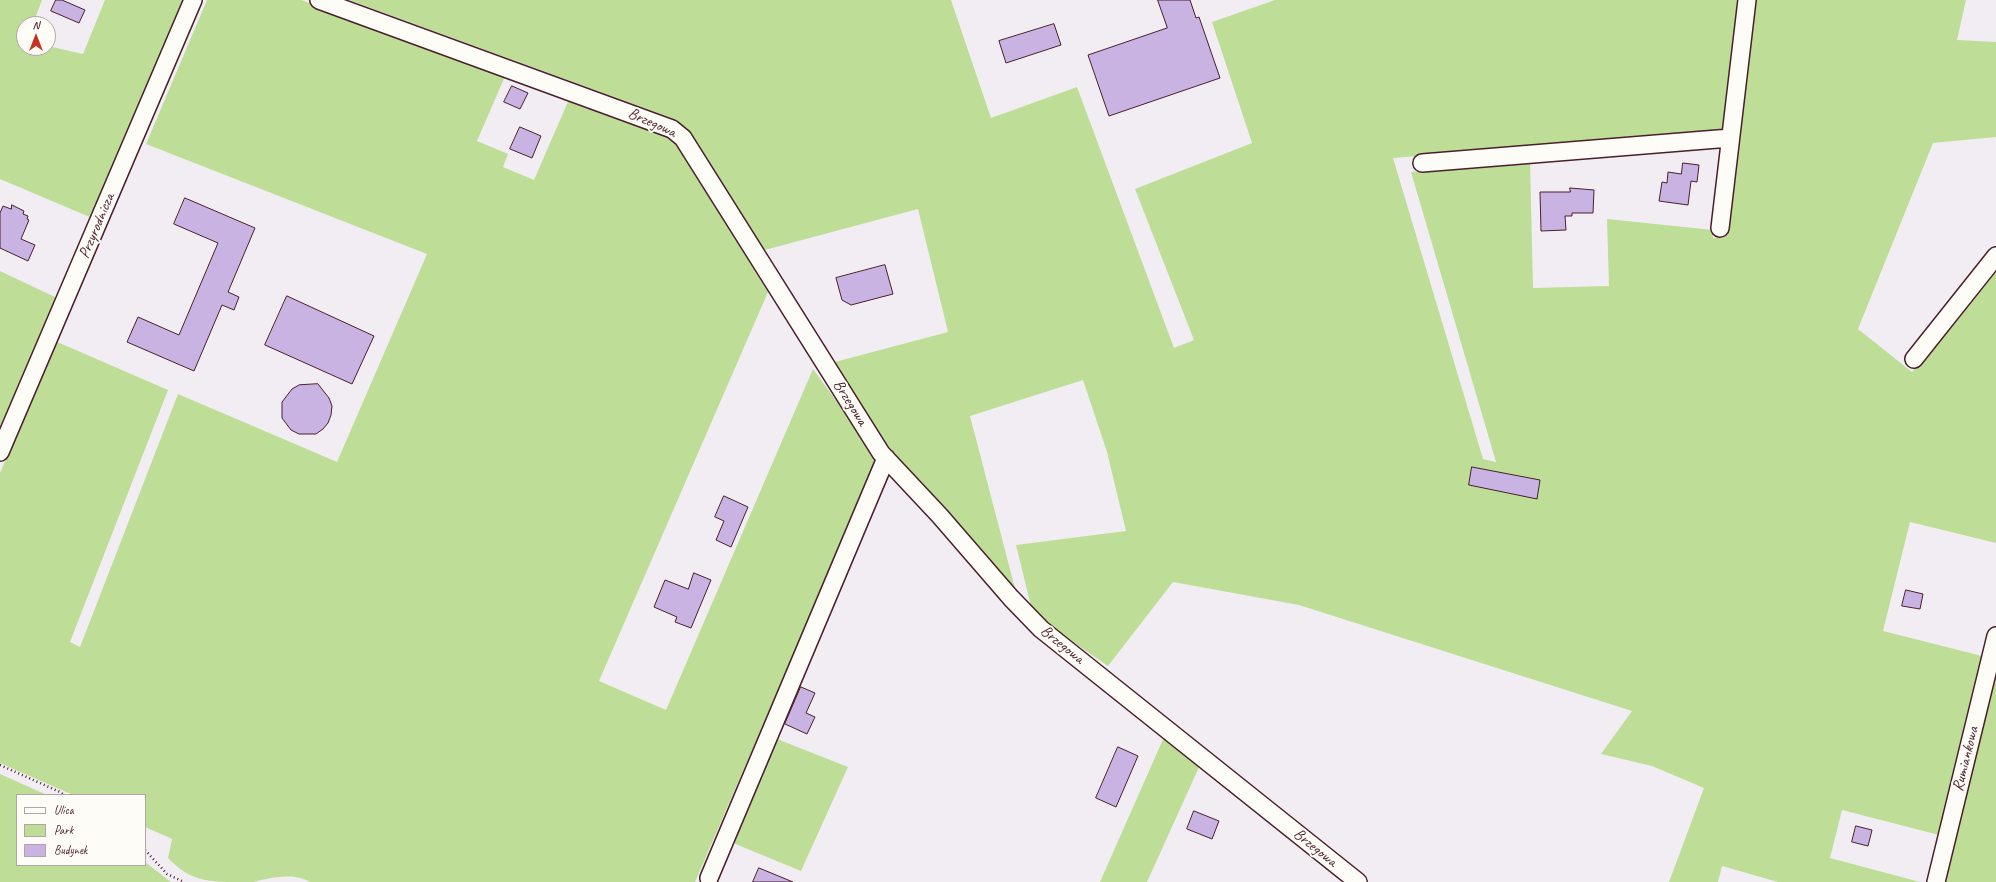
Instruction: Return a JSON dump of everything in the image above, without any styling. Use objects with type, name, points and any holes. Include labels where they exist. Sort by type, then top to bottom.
[{"type":"street","name":"Przyrodnicza","points":[[0,452],[193,0]]},
{"type":"street","points":[[1720,228],[1747,0]]},
{"type":"street","name":"Brzegowa","points":[[325,1],[672,129],[683,138],[886,458],[940,516],[1011,598],[1041,629],[1358,882]]},
{"type":"street","points":[[1422,163],[1730,138]]},
{"type":"street","points":[[1914,358],[1996,256]]},
{"type":"street","points":[[709,878],[886,458]]},
{"type":"street","name":"Rumiankowa","points":[[1936,882],[1996,636]]},
{"type":"path","points":[[0,765],[63,794]]},
{"type":"path","points":[[146,851],[167,874],[184,882]]},
{"type":"green space","points":[[0,0],[42,0],[36,16],[16,16],[16,56],[56,56],[56,48],[83,54],[105,0],[184,0],[92,218],[0,179]]},
{"type":"green space","points":[[207,0],[301,0],[506,74],[477,141],[508,154],[503,167],[534,180],[570,97],[670,134],[768,292],[599,681],[666,710],[813,369],[878,458],[695,882],[310,882],[296,877],[282,877],[253,882],[221,882],[204,880],[196,878],[182,870],[168,858],[172,839],[146,827],[146,794],[71,794],[0,763],[0,473],[55,341],[168,390],[70,642],[80,647],[178,394],[337,462],[427,254],[146,144]]},
{"type":"green space","points":[[349,0],[951,0],[991,118],[1077,87],[1174,348],[1194,340],[1135,189],[1252,143],[1212,22],[1275,0],[1740,0],[1723,132],[1393,158],[1483,459],[1496,462],[1411,172],[1530,162],[1533,288],[1609,286],[1607,219],[1713,230],[1713,238],[1723,238],[1752,0],[1966,0],[1957,40],[1996,42],[1996,137],[1933,143],[1858,329],[1912,372],[1996,267],[1996,543],[1910,522],[1883,631],[1986,657],[1943,836],[1842,810],[1830,858],[1920,882],[1778,882],[1722,866],[1718,882],[1669,882],[1704,788],[1652,766],[1601,754],[1632,711],[1299,605],[1173,582],[1108,666],[1040,619],[1032,610],[1016,545],[1126,531],[1107,452],[1083,380],[970,416],[1017,596],[873,428],[831,363],[948,332],[918,209],[761,251],[677,120]]},
{"type":"green space","points":[[0,271],[57,298],[0,430]]},
{"type":"green space","points":[[1996,652],[1996,882],[1941,882]]},
{"type":"green space","points":[[1164,737],[1200,765],[1147,882],[1100,882]]},
{"type":"green space","points":[[777,739],[848,767],[801,871],[733,843]]},
{"type":"green space","points":[[0,774],[45,794],[16,794],[16,866],[146,866],[146,863],[171,882],[0,882]]},
{"type":"building","points":[[56,0],[62,0],[85,10],[79,23],[51,11]]},
{"type":"building","points":[[1158,0],[1190,0],[1196,18],[1199,17],[1220,78],[1109,116],[1088,55],[1167,28]]},
{"type":"building","points":[[1054,24],[1061,45],[1006,63],[999,41]]},
{"type":"building","points":[[512,86],[528,93],[520,109],[504,102]]},
{"type":"building","points":[[520,127],[541,136],[532,158],[510,149]]},
{"type":"building","points":[[1683,163],[1699,165],[1697,182],[1691,181],[1688,205],[1659,201],[1662,182],[1667,183],[1668,172],[1681,174]]},
{"type":"building","points":[[1570,188],[1594,190],[1593,213],[1572,213],[1572,216],[1565,216],[1566,230],[1541,231],[1540,192],[1570,192]]},
{"type":"building","points":[[185,198],[255,228],[228,292],[239,297],[234,310],[222,305],[194,371],[127,342],[138,317],[179,335],[218,243],[174,224]]},
{"type":"building","points":[[12,205],[24,211],[23,214],[28,216],[27,219],[29,220],[21,239],[35,245],[28,261],[0,248],[0,213],[3,206],[11,209]]},
{"type":"building","points":[[885,265],[893,294],[851,305],[842,300],[836,278]]},
{"type":"building","points":[[287,296],[374,336],[352,384],[265,345]]},
{"type":"building","points":[[318,384],[329,398],[332,406],[328,423],[316,434],[299,434],[291,430],[282,418],[282,402],[292,389],[299,385]]},
{"type":"building","points":[[1472,467],[1540,480],[1537,499],[1469,485]]},
{"type":"building","points":[[724,496],[748,507],[731,547],[716,540],[724,521],[715,517]]},
{"type":"building","points":[[694,573],[711,580],[691,628],[675,622],[677,617],[654,607],[665,580],[688,589]]},
{"type":"building","points":[[1906,590],[1923,594],[1920,609],[1902,606]]},
{"type":"building","points":[[801,687],[815,693],[806,713],[815,717],[807,734],[785,724]]},
{"type":"building","points":[[1118,747],[1138,756],[1116,807],[1096,798]]},
{"type":"building","points":[[1194,811],[1219,821],[1212,839],[1187,829]]},
{"type":"building","points":[[1856,826],[1872,830],[1868,846],[1852,842]]},
{"type":"building","points":[[759,868],[793,882],[753,882]]}]
